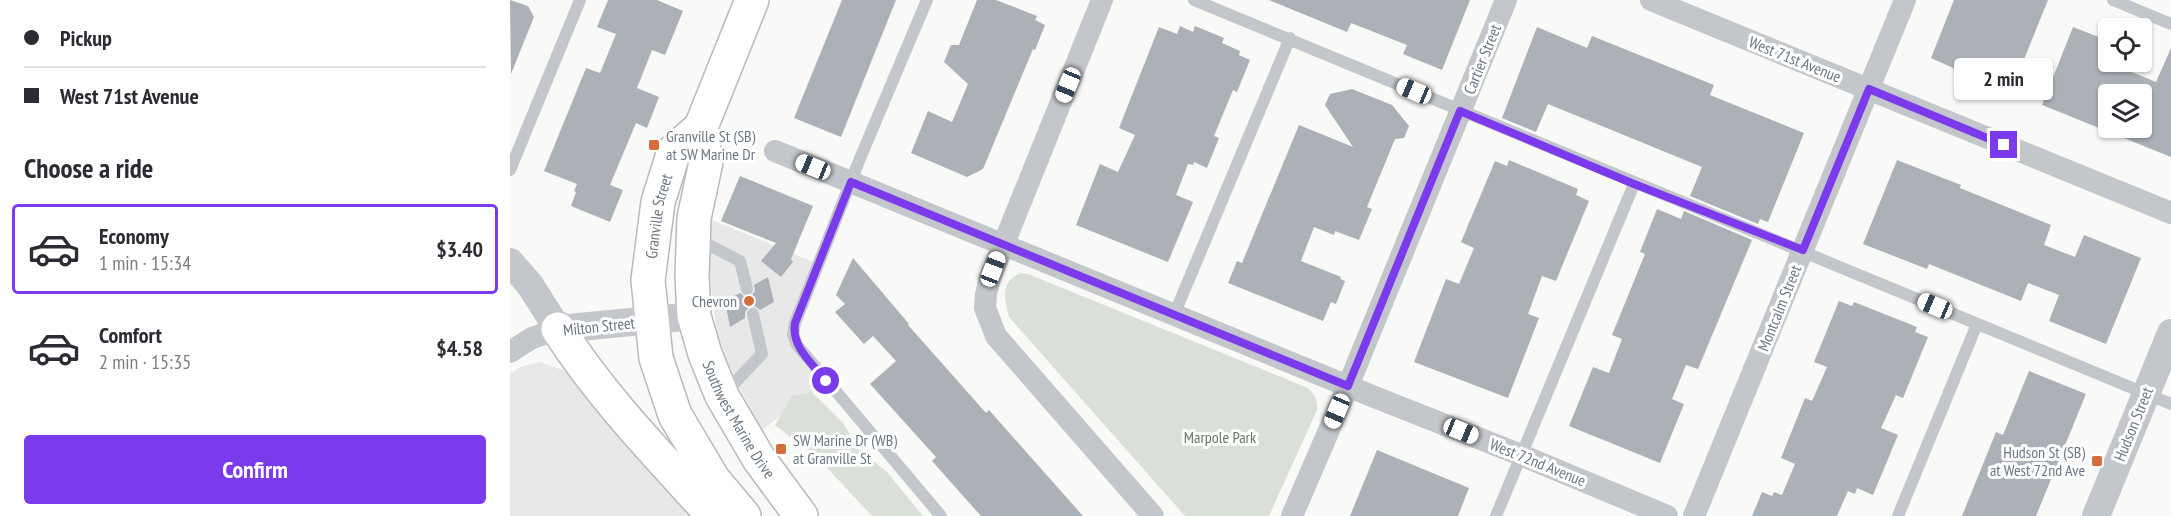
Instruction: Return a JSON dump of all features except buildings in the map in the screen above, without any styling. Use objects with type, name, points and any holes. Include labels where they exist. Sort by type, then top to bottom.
[{"type":"main road","name":"Granville Street","points":[[651,320],[648,280],[658,202],[674,151],[701,127],[752,0]]},
{"type":"main road","name":"Granville Street","points":[[694,316],[692,276],[694,218],[706,162],[701,127]]},
{"type":"main road","name":"Southwest Marine Drive","points":[[694,316],[705,354],[722,396],[759,459],[801,516]]},
{"type":"main road","points":[[651,320],[656,358],[675,415],[713,478],[744,516]]},
{"type":"main road","points":[[558,329],[583,368],[629,422],[709,511],[719,516]]},
{"type":"street","points":[[1102,0],[1002,244],[986,294],[986,308],[996,336],[1153,516]]},
{"type":"street","name":"Cartier Street","points":[[1292,516],[1348,386],[1506,0]]},
{"type":"street","name":"West 71st Avenue","points":[[1651,0],[2171,213]]},
{"type":"street","name":"Montcalm Street","points":[[1694,516],[1905,0]]},
{"type":"street","name":"West 72nd Avenue","points":[[775,151],[1348,386],[1521,454],[1667,516]]},
{"type":"street","points":[[510,261],[530,285],[558,329]]},
{"type":"street","name":"Milton Street","points":[[510,352],[532,338],[558,329],[694,316]]},
{"type":"street","name":"Hudson Street","points":[[2096,516],[2158,399],[2171,333]]},
{"type":"lane","points":[[510,170],[580,0]]},
{"type":"lane","points":[[927,0],[851,182],[795,323],[793,335],[804,354],[940,516]]},
{"type":"lane","points":[[1194,0],[1290,38],[1634,184],[1803,250],[2158,399]]},
{"type":"lane","points":[[2113,0],[2171,24]]},
{"type":"lane","points":[[1174,315],[1290,38]]},
{"type":"lane","points":[[1496,516],[1634,184]]},
{"type":"lane","points":[[693,236],[740,261],[747,289]]},
{"type":"lane","points":[[722,396],[762,354],[753,314]]},
{"type":"lane","points":[[1898,516],[1977,324]]},
{"type":"shaded area","points":[[712,220],[819,264],[793,335],[826,381],[762,430],[731,373],[717,333],[709,274]]},
{"type":"shaded area","points":[[540,362],[571,373],[696,516],[510,516],[510,373],[523,366]]},
{"type":"green space","name":"Marpole Park","points":[[1021,273],[1308,388],[1316,398],[1317,410],[1269,516],[1185,516],[1009,317],[1005,291],[1014,276]]},
{"type":"green space","points":[[812,392],[843,423],[858,449],[886,471],[923,516],[872,516],[818,458],[775,425],[792,396]]},
{"type":"place","name":"Granville St (SB) at SW Marine Dr","points":[[654,145]]},
{"type":"place","name":"Chevron","points":[[749,301]]},
{"type":"place","name":"SW Marine Dr (WB) at Granville St","points":[[781,449]]},
{"type":"place","name":"Hudson St (SB) at West 72nd Ave","points":[[2097,461]]},
{"type":"route","points":[[826,381],[797,345],[793,335],[795,323],[851,182],[1348,386],[1460,111],[1634,184],[1803,250],[1869,89],[2004,145]]}]
